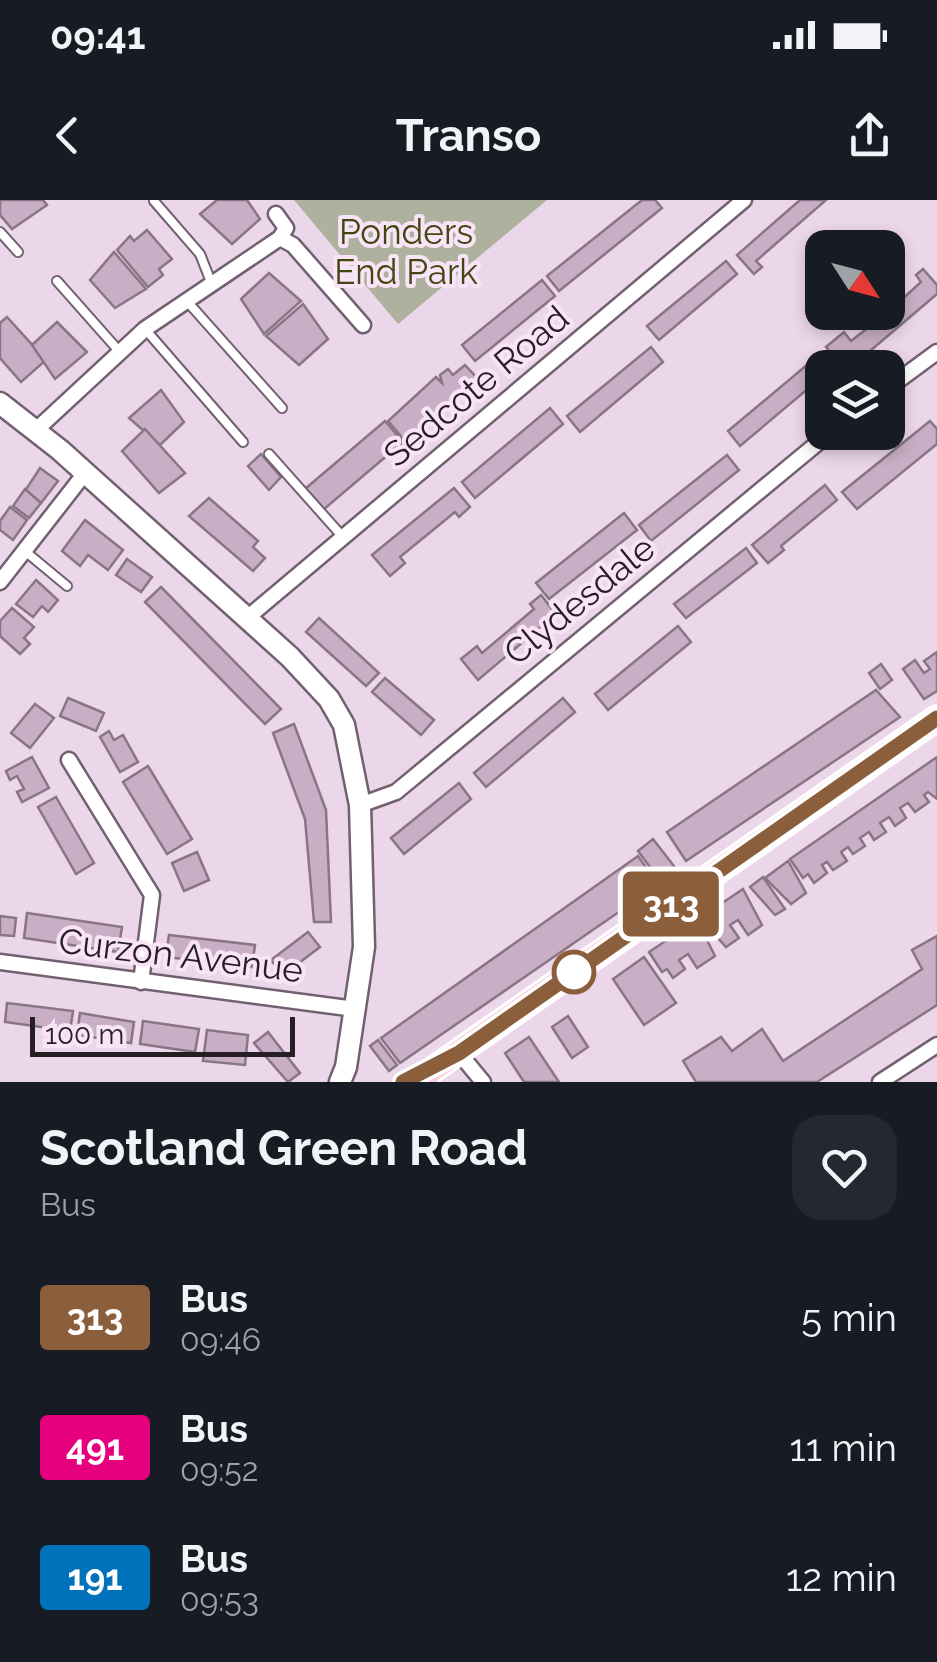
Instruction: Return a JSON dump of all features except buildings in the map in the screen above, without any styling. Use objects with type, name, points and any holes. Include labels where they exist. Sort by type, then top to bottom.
[{"type":"main road","points":[[403,1082],[418,1071],[427,1076],[937,718]]},
{"type":"street","name":"Sedcote Road","points":[[246,618],[744,200]]},
{"type":"street","points":[[36,430],[145,329],[280,238],[286,228],[276,214]]},
{"type":"street","points":[[280,238],[293,245],[363,326]]},
{"type":"street","points":[[905,376],[937,352]]},
{"type":"street","points":[[0,403],[85,473],[312,678],[336,712],[352,752],[360,805],[364,947],[346,1077]]},
{"type":"street","name":"Clydesdale","points":[[360,805],[396,792],[809,450]]},
{"type":"street","points":[[0,582],[85,473]]},
{"type":"street","points":[[0,554],[14,567]]},
{"type":"street","points":[[69,760],[152,894],[141,982]]},
{"type":"street","name":"Curzon Avenue","points":[[0,962],[356,1009]]},
{"type":"street","points":[[880,1082],[937,1045]]},
{"type":"street","points":[[459,1053],[483,1082]]},
{"type":"lane","points":[[154,201],[200,254],[211,282]]},
{"type":"lane","points":[[0,232],[18,252]]},
{"type":"lane","points":[[57,281],[119,351]]},
{"type":"lane","points":[[185,299],[282,408]]},
{"type":"lane","points":[[145,329],[243,442]]},
{"type":"lane","points":[[269,454],[343,537]]},
{"type":"lane","points":[[26,552],[67,586]]},
{"type":"green space","name":"Ponders End Park","points":[[294,200],[547,200],[398,324]]},
{"type":"bus line","name":"313","points":[[403,1082],[459,1053],[937,718]]}]
